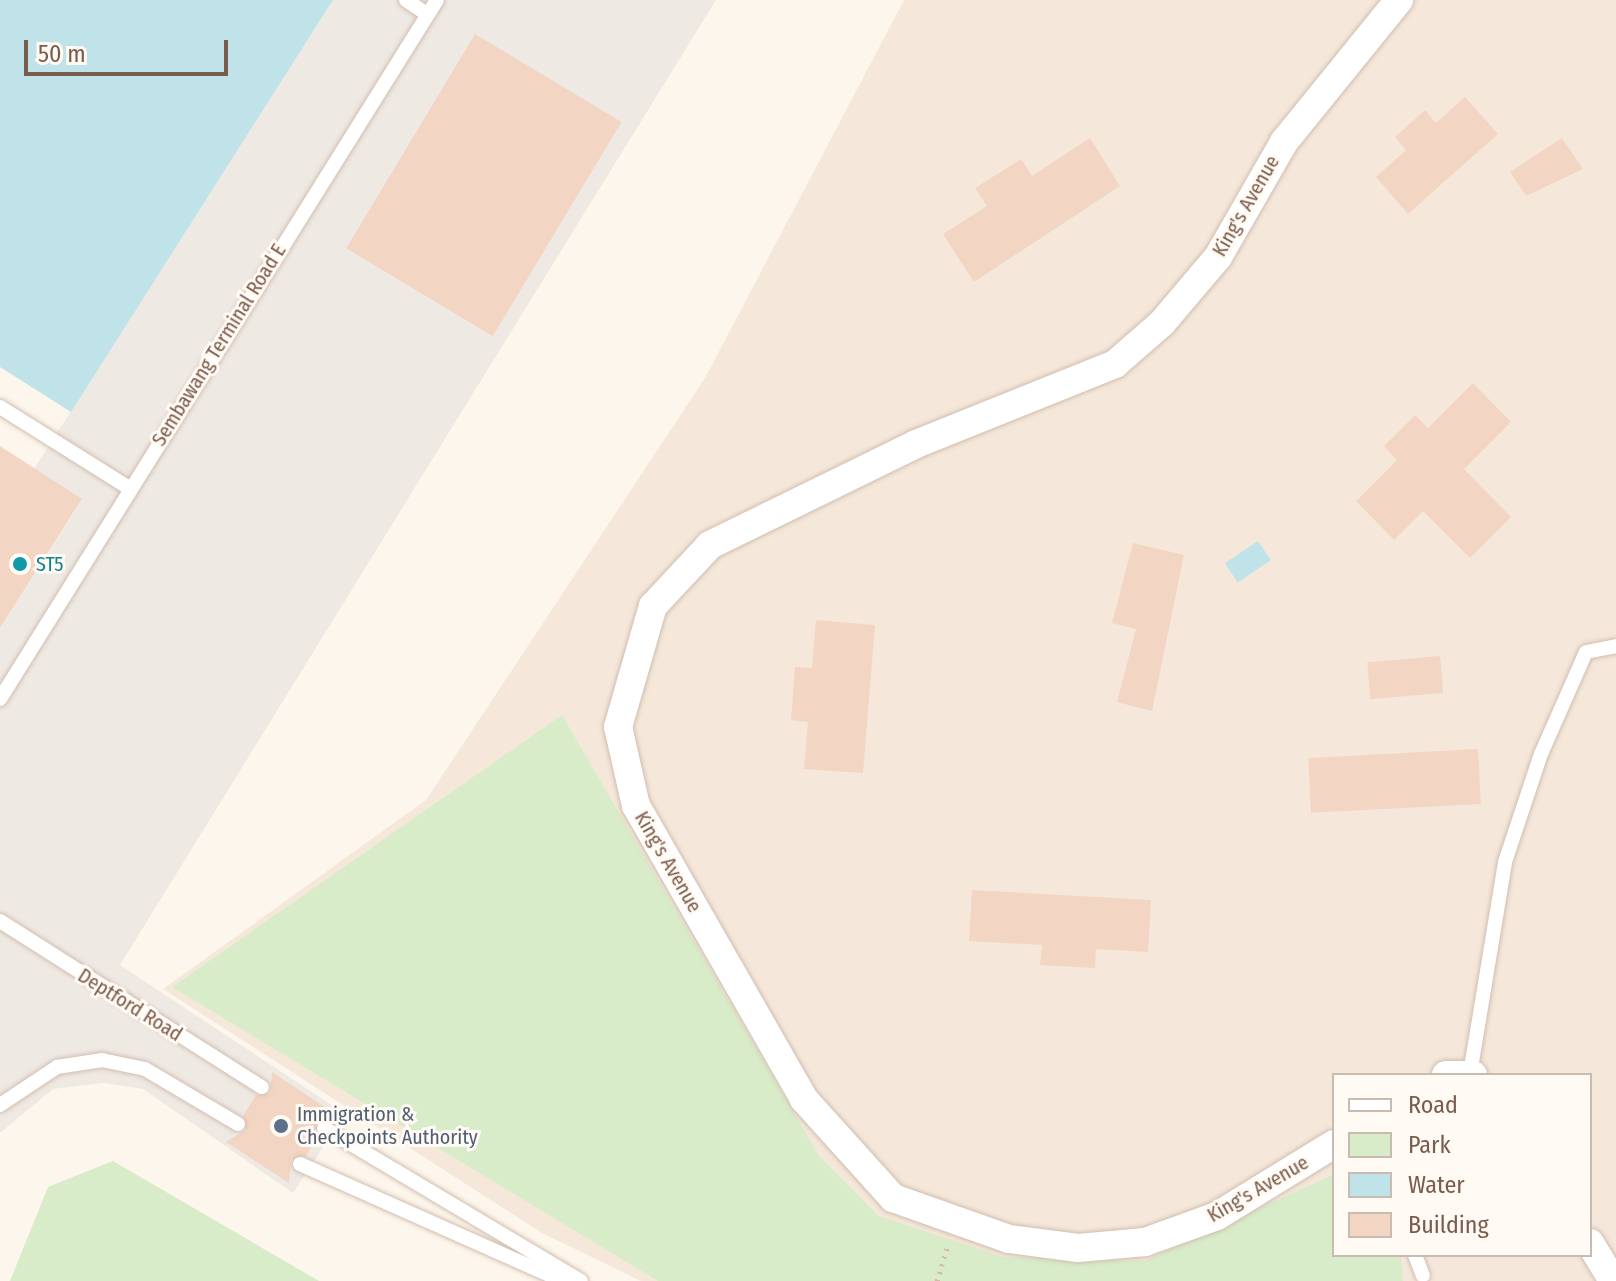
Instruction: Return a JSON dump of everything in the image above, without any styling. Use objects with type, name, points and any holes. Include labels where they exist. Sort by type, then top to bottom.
[{"type":"street","name":"King's Avenue","points":[[1332,1145],[1217,1216],[1145,1242],[1078,1248],[955,1224],[893,1198],[804,1099],[636,806],[618,727],[626,680],[653,606],[710,545],[916,444],[1115,364],[1162,323],[1218,257],[1284,142],[1399,0]]},
{"type":"street","points":[[1592,1246],[1613,1281]]},
{"type":"lane","points":[[406,0],[427,14]]},
{"type":"lane","name":"Sembawang Terminal Road E","points":[[0,699],[129,488],[437,0]]},
{"type":"lane","points":[[0,407],[129,488]]},
{"type":"lane","points":[[1463,1073],[1505,862],[1541,754],[1586,652],[1616,646]]},
{"type":"lane","name":"Deptford Road","points":[[0,921],[262,1087]]},
{"type":"lane","points":[[0,1105],[57,1067],[102,1060],[145,1069],[238,1124]]},
{"type":"lane","points":[[324,1128],[581,1281]]},
{"type":"lane","points":[[300,1164],[563,1281]]},
{"type":"lane","points":[[1416,1257],[1423,1276]]},
{"type":"path","points":[[937,1281],[955,1224]]},
{"type":"shaded area","points":[[333,0],[716,0],[120,965],[345,1114],[293,1193],[143,1089],[104,1083],[53,1089],[0,1133],[0,628],[82,500],[34,469]]},
{"type":"shaded area","points":[[904,0],[1616,0],[1616,1281],[641,1281],[542,1233],[163,989],[426,800],[705,378]]},
{"type":"green space","points":[[562,715],[819,1156],[879,1216],[1003,1257],[1145,1261],[1332,1175],[1332,1257],[1401,1257],[1403,1281],[658,1281],[172,987]]},
{"type":"green space","points":[[113,1161],[319,1281],[10,1281],[48,1187]]},
{"type":"water","points":[[0,0],[333,0],[71,412],[0,367]]},
{"type":"water","points":[[1258,541],[1271,560],[1238,582],[1225,563]]},
{"type":"building","points":[[475,34],[622,122],[493,336],[346,248]]},
{"type":"building","points":[[1465,97],[1498,134],[1408,214],[1376,177],[1406,150],[1395,137],[1425,110],[1436,123]]},
{"type":"building","points":[[1090,138],[1120,186],[974,282],[943,234],[987,206],[975,188],[1021,159],[1032,176]]},
{"type":"building","points":[[1562,138],[1583,169],[1526,196],[1510,172]]},
{"type":"building","points":[[1473,383],[1511,422],[1464,469],[1511,517],[1470,558],[1423,511],[1394,540],[1356,501],[1397,460],[1384,446],[1415,415],[1428,428]]},
{"type":"building","name":"ST5","points":[[0,446],[82,499],[0,628]]},
{"type":"building","points":[[1133,543],[1184,555],[1152,711],[1117,702],[1136,629],[1112,623]]},
{"type":"building","points":[[816,620],[875,625],[863,773],[804,769],[808,722],[791,720],[795,667],[812,668]]},
{"type":"building","points":[[1440,656],[1443,693],[1371,699],[1367,662]]},
{"type":"building","points":[[1478,749],[1481,804],[1311,813],[1308,758]]},
{"type":"building","points":[[972,890],[1151,900],[1148,952],[1096,949],[1095,968],[1040,965],[1042,945],[969,941]]},
{"type":"building","points":[[272,1072],[334,1113],[316,1122],[318,1136],[306,1156],[291,1159],[289,1183],[226,1142],[246,1130],[243,1116],[256,1095],[270,1093]]},
{"type":"place","name":"ST5","points":[[20,564]]},
{"type":"place","name":"Immigration & Checkpoints Authority","points":[[281,1126]]}]
